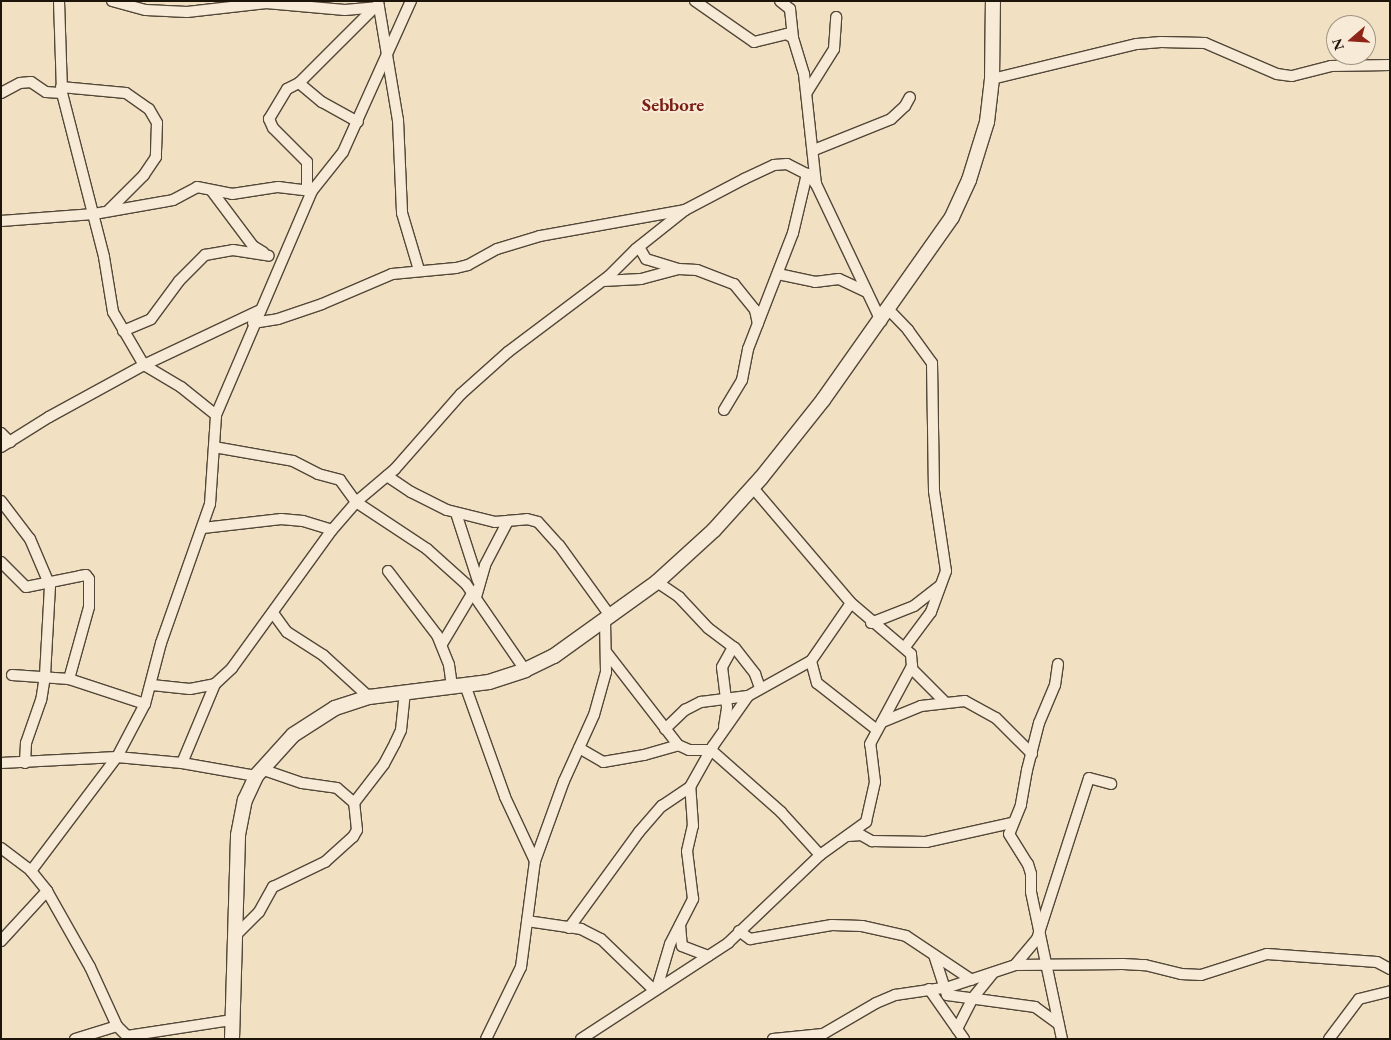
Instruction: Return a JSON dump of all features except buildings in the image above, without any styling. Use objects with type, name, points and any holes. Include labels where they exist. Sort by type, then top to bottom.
[{"type":"main road","points":[[232,1039],[231,1020],[238,835],[245,800],[259,772],[293,735],[313,720],[369,697],[489,682],[525,670],[554,656],[657,582],[714,530],[753,488],[885,316],[942,235],[970,180],[987,122],[992,79],[993,1]]},
{"type":"street","points":[[59,1],[62,90],[94,214],[113,312],[144,365],[181,387],[216,416]]},
{"type":"street","points":[[112,1],[146,10],[266,3],[345,10],[377,6]]},
{"type":"street","points":[[31,871],[117,757],[145,704],[152,685],[161,643],[210,504],[216,416],[258,311],[282,261],[309,190],[343,152],[411,1]]},
{"type":"street","points":[[695,1],[754,42],[787,34],[793,38]]},
{"type":"street","points":[[780,1],[790,9],[793,38],[808,92],[807,111],[814,150],[816,184]]},
{"type":"street","points":[[377,6],[388,50],[398,120],[402,213],[418,270]]},
{"type":"street","points":[[309,190],[307,162],[273,128],[269,119],[287,89],[299,83],[377,6]]},
{"type":"street","points":[[808,92],[834,49],[836,17]]},
{"type":"street","points":[[992,79],[1137,44],[1161,42],[1205,44],[1225,49],[1277,74],[1292,76],[1331,66],[1390,65]]},
{"type":"street","points":[[1,93],[20,83],[31,82],[46,92],[62,90],[126,93],[149,108],[157,123],[156,157],[144,175],[108,211]]},
{"type":"street","points":[[299,83],[322,102],[358,122]]},
{"type":"street","points":[[814,150],[891,118],[905,106],[910,97]]},
{"type":"street","points":[[182,763],[215,684],[232,668],[332,530],[356,502],[387,476],[461,394],[508,352],[603,281],[638,247],[685,210],[774,165],[787,164],[807,174],[816,184],[867,292],[885,316],[908,330],[932,363],[934,491],[946,571],[940,586],[940,594],[931,612],[904,646]]},
{"type":"street","points":[[724,410],[742,380],[748,350],[798,217],[807,174]]},
{"type":"street","points":[[1,221],[94,214],[173,200],[197,187],[232,194],[278,187],[309,190]]},
{"type":"street","points":[[211,190],[253,246],[269,256],[282,261]]},
{"type":"street","points":[[254,323],[278,319],[322,304],[370,281],[418,270],[468,265],[497,249],[570,229],[685,210]]},
{"type":"street","points":[[638,247],[646,259],[679,269],[697,270],[734,284],[755,310],[758,326]]},
{"type":"street","points":[[123,330],[151,319],[179,281],[204,255],[233,250],[269,256]]},
{"type":"street","points":[[603,281],[641,279],[679,269]]},
{"type":"street","points":[[778,274],[815,282],[840,279],[867,292]]},
{"type":"street","points":[[1,433],[6,445],[144,365],[258,311]]},
{"type":"street","points":[[214,447],[299,463],[318,474],[340,480],[356,502],[427,549],[475,594],[525,670]]},
{"type":"street","points":[[387,476],[411,492],[456,513],[495,522],[538,522],[559,546],[608,618],[606,672],[594,715],[579,748],[535,862],[521,967],[486,1039]]},
{"type":"street","points":[[581,1039],[728,943],[820,855],[866,822],[875,782],[870,744],[913,661],[904,646],[870,622],[851,603],[753,488]]},
{"type":"street","points":[[1,501],[30,538],[49,581],[51,607],[45,676],[41,700],[26,742],[25,764]]},
{"type":"street","points":[[456,513],[478,581]]},
{"type":"street","points":[[203,528],[281,519],[302,521],[332,530]]},
{"type":"street","points":[[442,644],[475,594],[478,581],[508,521]]},
{"type":"street","points":[[1,562],[26,587],[86,575],[90,584],[89,607],[69,679]]},
{"type":"street","points":[[388,571],[424,615],[442,644],[505,797],[535,862]]},
{"type":"street","points":[[657,582],[733,648],[755,674],[760,688]]},
{"type":"street","points":[[870,622],[914,606],[940,586]]},
{"type":"street","points":[[569,928],[639,832],[662,806],[690,788],[711,750],[748,696],[811,661],[851,603]]},
{"type":"street","points":[[272,613],[287,632],[323,655],[369,697]]},
{"type":"street","points":[[724,731],[727,707],[724,699],[722,667],[733,648]]},
{"type":"street","points":[[607,653],[678,745],[688,750],[711,750],[781,812],[820,855]]},
{"type":"street","points":[[811,661],[817,683],[880,726]]},
{"type":"street","points":[[1058,664],[1055,685],[1039,723],[1021,805],[1009,834],[1028,864],[1031,874],[1031,892],[1062,1039]]},
{"type":"street","points":[[911,668],[945,702]]},
{"type":"street","points":[[755,674],[774,680]]},
{"type":"street","points":[[12,675],[69,679],[145,704]]},
{"type":"street","points":[[152,685],[190,689],[215,684]]},
{"type":"street","points":[[354,803],[384,764],[396,743],[401,730],[405,693]]},
{"type":"street","points":[[664,729],[684,710],[701,702],[748,696]]},
{"type":"street","points":[[880,726],[921,706],[965,701],[983,708],[1032,754]]},
{"type":"street","points":[[579,748],[603,762],[644,756],[678,745]]},
{"type":"street","points":[[1,763],[25,764],[117,757],[259,772],[302,783],[337,788],[354,803],[357,830],[353,837],[325,862],[273,887],[260,912],[234,937]]},
{"type":"street","points":[[1014,965],[1040,931],[1089,778],[1111,784]]},
{"type":"street","points":[[656,989],[662,963],[694,895],[687,851],[693,826],[690,788]]},
{"type":"street","points":[[847,836],[861,835],[872,841],[926,842],[1012,823]]},
{"type":"street","points":[[1,848],[31,871],[47,891],[90,967],[117,1026],[127,1037],[231,1020]]},
{"type":"street","points":[[1,941],[47,891]]},
{"type":"street","points":[[681,920],[682,946],[708,956]]},
{"type":"street","points":[[527,921],[581,929],[601,939],[656,989]]},
{"type":"street","points":[[739,931],[750,939],[832,925],[862,926],[906,936],[972,980]]},
{"type":"street","points":[[933,954],[942,975],[943,988],[947,995],[1035,1007],[1058,1024]]},
{"type":"street","points":[[773,1039],[812,1038],[839,1027],[876,1003],[928,989],[943,988],[1014,965],[1145,965],[1181,974],[1201,975],[1267,954],[1378,962],[1390,968]]},
{"type":"street","points":[[957,1029],[972,999],[993,973]]},
{"type":"street","points":[[928,989],[964,1039]]},
{"type":"street","points":[[1329,1039],[1359,999],[1390,991]]},
{"type":"street","points":[[75,1039],[117,1026]]},
{"type":"district","name":"Sebbore","points":[[673,105]]}]
